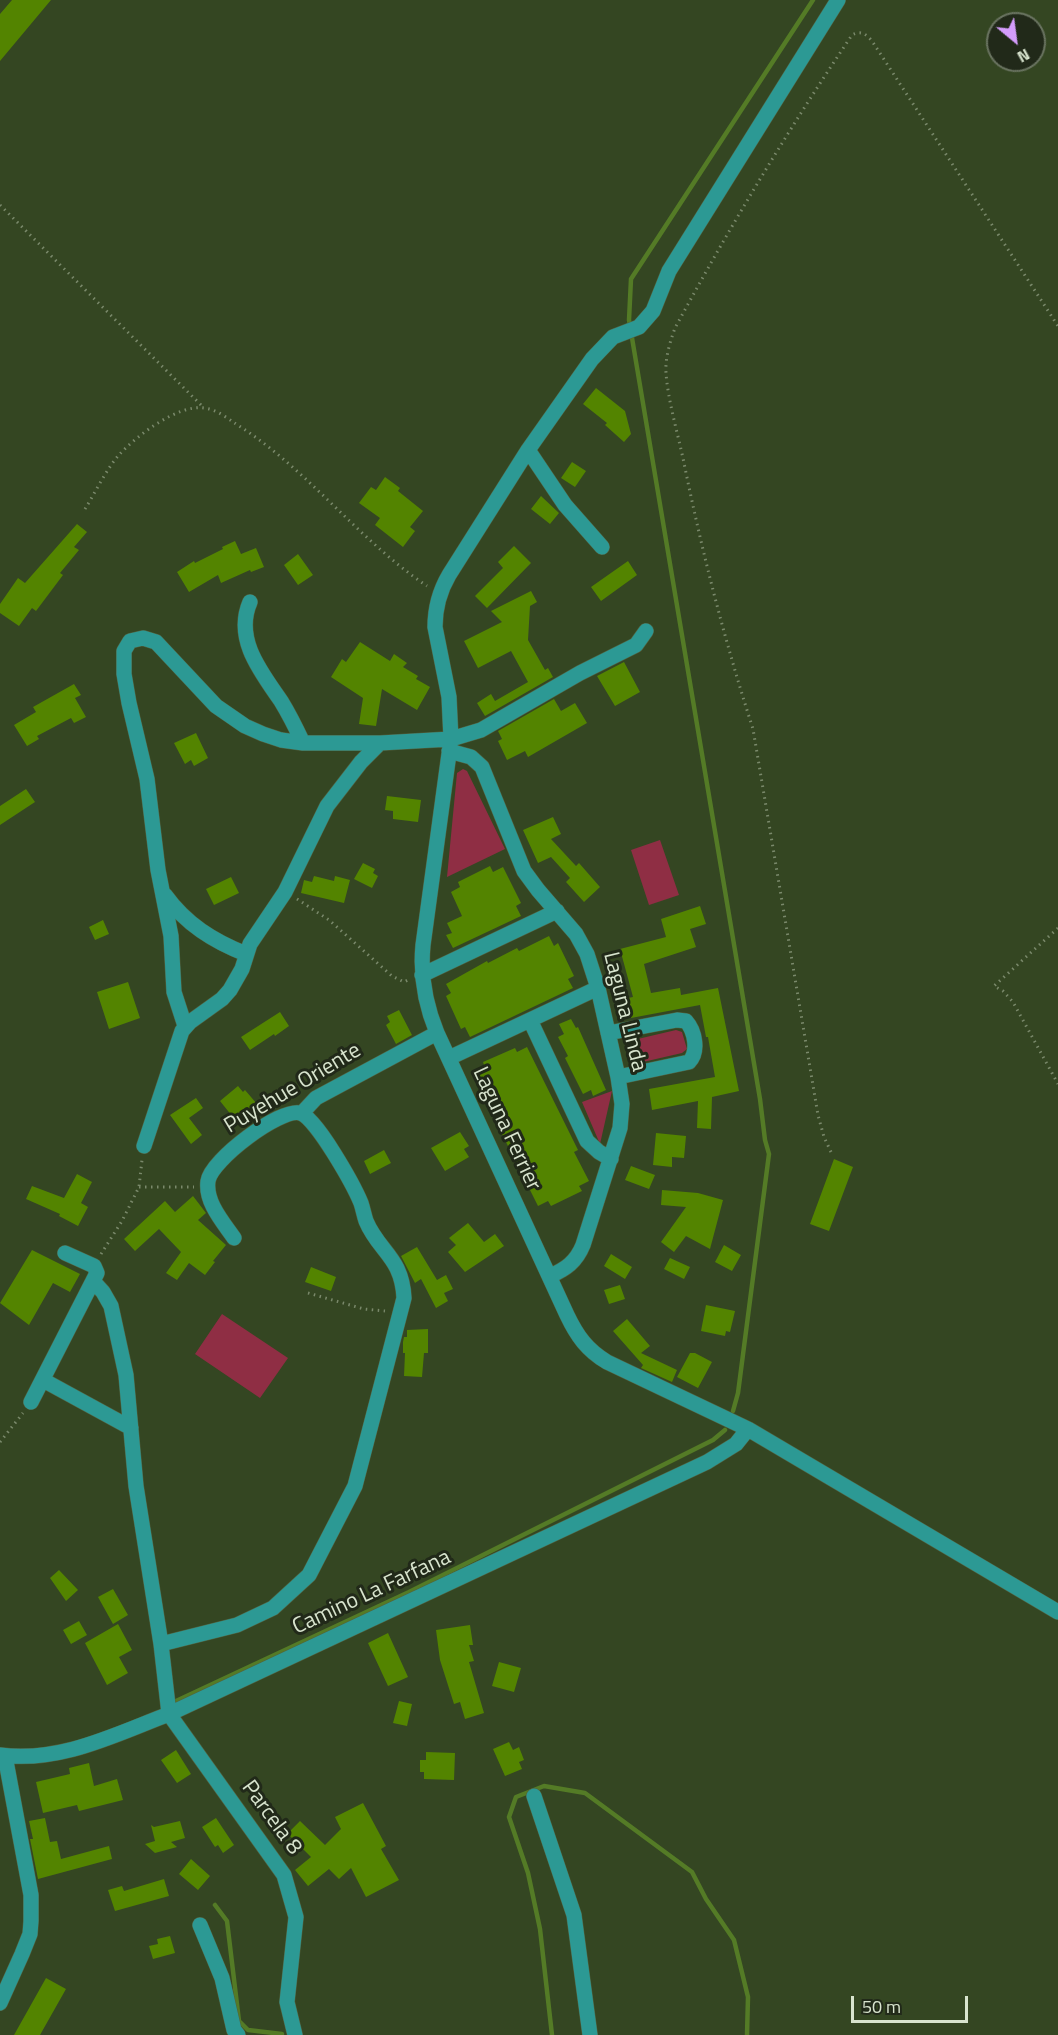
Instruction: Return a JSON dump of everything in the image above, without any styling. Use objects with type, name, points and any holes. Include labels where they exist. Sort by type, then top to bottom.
[{"type":"street","name":"Laguna Ferrier","points":[[837,0],[669,271],[653,311],[639,327],[613,337],[602,347],[528,450],[439,594],[435,627],[449,697],[450,745],[423,945],[422,975],[427,1005],[437,1033],[577,1335],[590,1350],[607,1362],[748,1429],[1058,1612]]},
{"type":"street","points":[[528,450],[565,505],[602,547]]},
{"type":"street","points":[[250,602],[244,625],[249,647],[262,675],[287,711],[303,743]]},
{"type":"street","points":[[185,1026],[172,982],[171,936],[158,870],[147,779],[126,688],[123,662],[127,644],[143,638],[156,642],[204,694],[230,717],[263,734],[281,740],[303,743],[450,745],[481,730],[580,673],[636,645],[646,631]]},
{"type":"street","points":[[144,1146],[179,1037],[185,1026],[217,1004],[230,990],[242,969],[246,954],[256,934],[285,892],[327,806],[361,762],[380,743]]},
{"type":"street","name":"Laguna Linda","points":[[450,745],[471,757],[482,767],[524,871],[582,943],[598,988],[618,1077],[622,1118],[611,1159],[580,1251],[570,1266],[550,1276]]},
{"type":"street","points":[[164,892],[182,915],[203,933],[246,954]]},
{"type":"street","points":[[422,975],[557,911]]},
{"type":"street","points":[[449,1058],[598,988]]},
{"type":"street","points":[[530,1020],[587,1141],[611,1159]]},
{"type":"street","points":[[608,1033],[677,1020],[686,1021],[692,1030],[695,1051],[689,1062],[618,1077]]},
{"type":"street","name":"Puyehue Oriente","points":[[208,1186],[212,1169],[262,1128],[290,1113],[302,1113],[316,1098],[437,1033]]},
{"type":"street","points":[[161,1644],[237,1624],[273,1608],[309,1575],[355,1486],[404,1298],[403,1285],[391,1256],[367,1222],[362,1204],[353,1187],[318,1128],[302,1113]]},
{"type":"street","points":[[208,1186],[215,1209],[234,1238]]},
{"type":"street","points":[[65,1253],[93,1274],[111,1306],[115,1321],[126,1375],[135,1486],[161,1644],[168,1714]]},
{"type":"street","points":[[32,1402],[93,1274]]},
{"type":"street","points":[[43,1380],[131,1428]]},
{"type":"street","name":"Camino La Farfana","points":[[2,1756],[28,1758],[73,1750],[168,1714],[707,1462],[736,1444],[748,1429]]},
{"type":"street","name":"Parcela 8","points":[[168,1714],[284,1875],[296,1917],[287,2002],[295,2035]]},
{"type":"street","points":[[0,2002],[22,1954],[32,1921],[31,1895],[2,1756]]},
{"type":"street","points":[[534,1796],[574,1915],[590,2035]]},
{"type":"street","points":[[200,1925],[222,1978],[234,2030],[238,2035]]},
{"type":"path","points":[[831,1152],[818,1114],[753,729],[735,670],[696,516],[675,420],[666,371],[671,340],[707,268],[744,206],[826,74],[852,35],[858,32],[864,33],[872,41],[1058,326]]},
{"type":"path","points":[[0,205],[203,407],[215,411],[272,448],[375,546],[418,580]]},
{"type":"path","points":[[85,509],[118,455],[154,425],[169,416],[203,407]]},
{"type":"path","points":[[285,892],[319,912],[392,976],[404,981],[422,975]]},
{"type":"path","points":[[1058,928],[994,986],[1003,991],[1013,1002],[1058,1084]]},
{"type":"path","points":[[93,1274],[139,1187],[144,1146]]},
{"type":"path","points":[[139,1187],[208,1186]]},
{"type":"path","points":[[308,1293],[364,1309],[400,1312]]},
{"type":"path","points":[[0,1442],[32,1402]]},
{"type":"shaded area","points":[[463,769],[467,771],[505,849],[447,877],[457,773]]},
{"type":"shaded area","points":[[660,840],[679,895],[649,905],[631,850]]},
{"type":"shaded area","points":[[676,1030],[682,1032],[687,1049],[682,1053],[630,1065],[625,1042]]},
{"type":"shaded area","points":[[612,1091],[600,1144],[582,1102]]},
{"type":"shaded area","points":[[222,1314],[288,1358],[260,1398],[195,1354]]},
{"type":"building","points":[[12,0],[51,0],[0,61],[0,14]]},
{"type":"building","points":[[596,388],[625,411],[631,434],[624,442],[605,425],[607,423],[583,404]]},
{"type":"building","points":[[572,462],[586,471],[575,487],[561,478]]},
{"type":"building","points":[[385,477],[400,488],[398,491],[423,511],[410,527],[415,531],[403,547],[375,525],[380,518],[359,503],[371,487],[376,490]]},
{"type":"building","points":[[541,496],[559,513],[550,524],[531,509]]},
{"type":"building","points":[[77,524],[87,532],[74,547],[79,550],[60,573],[63,575],[36,611],[32,608],[19,626],[0,613],[0,604],[18,578],[25,583]]},
{"type":"building","points":[[235,541],[241,554],[256,548],[264,567],[251,572],[250,570],[221,583],[218,575],[189,592],[177,572]]},
{"type":"building","points":[[514,546],[531,563],[487,608],[475,596],[503,568],[498,562]]},
{"type":"building","points":[[298,554],[313,575],[298,585],[284,565]]},
{"type":"building","points":[[628,561],[637,575],[601,601],[591,587]]},
{"type":"building","points":[[531,591],[537,602],[530,606],[528,640],[545,670],[548,668],[553,677],[485,716],[477,703],[491,694],[495,701],[528,682],[511,651],[478,668],[464,641],[502,622],[491,611]]},
{"type":"building","points":[[360,642],[390,661],[394,654],[407,663],[403,667],[418,676],[416,679],[430,687],[417,710],[382,689],[376,726],[359,724],[363,698],[331,677],[342,659],[346,662]]},
{"type":"building","points":[[624,662],[640,692],[615,706],[597,676]]},
{"type":"building","points":[[74,684],[81,695],[75,698],[86,717],[74,723],[71,718],[37,736],[39,739],[27,746],[14,725],[36,712],[33,707]]},
{"type":"building","points":[[554,699],[561,711],[575,703],[587,723],[528,757],[525,751],[507,760],[498,741],[502,739],[498,731]]},
{"type":"building","points":[[196,733],[208,758],[194,766],[191,760],[185,764],[174,743]]},
{"type":"building","points":[[26,789],[35,802],[0,825],[0,806]]},
{"type":"building","points":[[387,796],[421,800],[418,822],[393,819],[393,811],[385,810]]},
{"type":"building","points":[[553,817],[561,834],[551,839],[576,866],[579,863],[600,887],[584,902],[566,882],[570,878],[551,857],[538,863],[523,830]]},
{"type":"building","points":[[363,863],[375,869],[373,873],[378,876],[372,888],[354,879]]},
{"type":"building","points":[[490,866],[493,872],[503,867],[521,903],[516,906],[521,916],[453,948],[446,935],[452,933],[447,923],[462,916],[451,892],[460,887],[458,882]]},
{"type":"building","points":[[314,876],[334,881],[335,876],[350,880],[344,903],[301,893],[304,880],[312,882]]},
{"type":"building","points":[[231,877],[239,893],[214,905],[206,889]]},
{"type":"building","points":[[700,906],[706,924],[690,929],[696,947],[644,964],[651,993],[680,988],[681,995],[718,988],[739,1091],[712,1097],[711,1129],[697,1128],[698,1101],[652,1110],[649,1089],[715,1077],[700,1005],[631,1018],[628,998],[633,997],[620,949],[666,937],[661,919]]},
{"type":"building","points":[[103,920],[109,934],[95,940],[89,927]]},
{"type":"building","points":[[549,936],[554,946],[558,943],[574,976],[568,979],[573,988],[470,1037],[465,1027],[461,1029],[446,996],[451,993],[446,984],[487,961],[488,963],[517,948],[519,951]]},
{"type":"building","points":[[128,982],[140,1018],[109,1029],[97,992]]},
{"type":"building","points":[[399,1010],[412,1035],[396,1044],[386,1025],[390,1022],[387,1016]]},
{"type":"building","points":[[280,1012],[289,1026],[250,1050],[241,1037]]},
{"type":"building","points":[[571,1019],[576,1028],[578,1027],[606,1090],[593,1096],[591,1090],[583,1094],[565,1058],[568,1056],[558,1037],[564,1034],[559,1024]]},
{"type":"building","points":[[527,1047],[578,1150],[574,1152],[589,1181],[579,1186],[582,1191],[551,1206],[548,1201],[538,1206],[502,1134],[476,1073],[485,1068],[483,1062],[515,1048],[517,1052]]},
{"type":"building","points":[[238,1086],[243,1092],[245,1090],[257,1104],[236,1121],[220,1101]]},
{"type":"building","points":[[196,1098],[203,1108],[189,1118],[202,1135],[191,1144],[170,1115]]},
{"type":"building","points":[[460,1132],[469,1146],[464,1149],[469,1157],[445,1171],[431,1148]]},
{"type":"building","points":[[656,1133],[686,1136],[684,1158],[672,1157],[672,1167],[653,1165]]},
{"type":"building","points":[[384,1150],[391,1163],[370,1174],[364,1161]]},
{"type":"building","points":[[834,1159],[853,1167],[829,1231],[810,1224]]},
{"type":"building","points":[[631,1166],[655,1175],[649,1189],[625,1180]]},
{"type":"building","points":[[77,1174],[92,1182],[81,1203],[88,1207],[78,1226],[59,1216],[60,1214],[26,1199],[32,1186],[64,1198]]},
{"type":"building","points":[[662,1190],[698,1193],[723,1200],[710,1249],[686,1236],[674,1252],[661,1242],[686,1207],[661,1205]]},
{"type":"building","points":[[193,1196],[206,1213],[198,1220],[226,1245],[205,1275],[189,1263],[177,1280],[166,1273],[181,1252],[159,1229],[135,1251],[124,1239],[165,1201],[175,1212]]},
{"type":"building","points":[[468,1223],[484,1242],[495,1234],[504,1246],[465,1272],[448,1252],[456,1245],[449,1238]]},
{"type":"building","points":[[724,1245],[741,1255],[732,1271],[715,1262]]},
{"type":"building","points":[[417,1247],[437,1280],[446,1275],[453,1289],[444,1293],[448,1301],[436,1308],[421,1279],[415,1283],[401,1256]]},
{"type":"building","points":[[32,1250],[80,1274],[70,1292],[53,1283],[29,1325],[0,1303]]},
{"type":"building","points":[[611,1254],[632,1267],[625,1279],[604,1266]]},
{"type":"building","points":[[670,1258],[690,1267],[684,1279],[664,1269]]},
{"type":"building","points":[[311,1267],[336,1277],[331,1291],[305,1282]]},
{"type":"building","points":[[620,1285],[625,1299],[609,1304],[604,1290]]},
{"type":"building","points":[[706,1305],[735,1311],[730,1332],[726,1331],[725,1336],[701,1331]]},
{"type":"building","points":[[627,1319],[650,1346],[641,1353],[677,1370],[672,1382],[641,1368],[643,1365],[613,1331]]},
{"type":"building","points":[[428,1329],[428,1353],[424,1353],[422,1377],[404,1376],[403,1342],[404,1337],[407,1337],[407,1330]]},
{"type":"building","points":[[690,1353],[695,1353],[712,1362],[698,1388],[677,1377]]},
{"type":"building","points":[[59,1570],[78,1590],[66,1601],[50,1578]]},
{"type":"building","points":[[113,1589],[128,1615],[113,1624],[98,1597]]},
{"type":"building","points":[[79,1621],[87,1635],[71,1644],[63,1630]]},
{"type":"building","points":[[118,1624],[132,1650],[119,1657],[128,1673],[107,1685],[85,1643]]},
{"type":"building","points":[[470,1625],[473,1645],[469,1645],[474,1661],[469,1662],[484,1713],[465,1719],[460,1702],[454,1704],[440,1660],[436,1630]]},
{"type":"building","points":[[388,1633],[408,1677],[388,1686],[368,1643]]},
{"type":"building","points":[[499,1662],[521,1668],[514,1692],[492,1686]]},
{"type":"building","points":[[399,1701],[412,1704],[407,1726],[393,1723]]},
{"type":"building","points":[[509,1742],[513,1750],[519,1747],[524,1760],[519,1762],[522,1769],[505,1776],[493,1749]]},
{"type":"building","points":[[176,1750],[191,1774],[177,1783],[161,1760]]},
{"type":"building","points":[[426,1752],[455,1753],[454,1780],[424,1779],[424,1772],[420,1772],[420,1760],[426,1760]]},
{"type":"building","points":[[89,1763],[94,1786],[117,1779],[123,1800],[79,1811],[77,1805],[43,1813],[36,1782],[70,1774],[69,1768]]},
{"type":"building","points":[[363,1803],[386,1846],[381,1849],[399,1880],[366,1897],[351,1868],[339,1879],[329,1869],[308,1886],[295,1870],[311,1857],[288,1834],[289,1832],[300,1821],[325,1845],[341,1829],[335,1817]]},
{"type":"building","points":[[45,1818],[50,1842],[57,1841],[61,1859],[109,1846],[112,1859],[38,1879],[29,1821]]},
{"type":"building","points":[[216,1818],[234,1845],[223,1853],[218,1845],[215,1847],[202,1827]]},
{"type":"building","points":[[180,1821],[185,1838],[171,1842],[177,1847],[155,1853],[145,1844],[155,1841],[151,1825],[154,1827]]},
{"type":"building","points":[[191,1859],[210,1876],[198,1890],[179,1874]]},
{"type":"building","points":[[164,1879],[169,1896],[115,1911],[108,1890],[122,1886],[124,1891]]},
{"type":"building","points":[[170,1936],[175,1953],[153,1959],[149,1946],[158,1944],[157,1939]]},
{"type":"building","points":[[46,1978],[66,1989],[40,2035],[14,2035]]},
{"type":"waterway","points":[[733,1411],[738,1393],[769,1154],[629,320],[631,279],[813,0]]},
{"type":"waterway","points":[[176,1701],[409,1592],[713,1440],[725,1430]]},
{"type":"waterway","points":[[552,2035],[540,1929],[528,1873],[509,1817],[516,1797],[544,1786],[585,1793],[692,1872],[706,1899],[734,1940],[748,1997],[747,2035]]},
{"type":"waterway","points":[[215,1905],[227,1921],[239,2021],[248,2030],[282,2034]]}]
